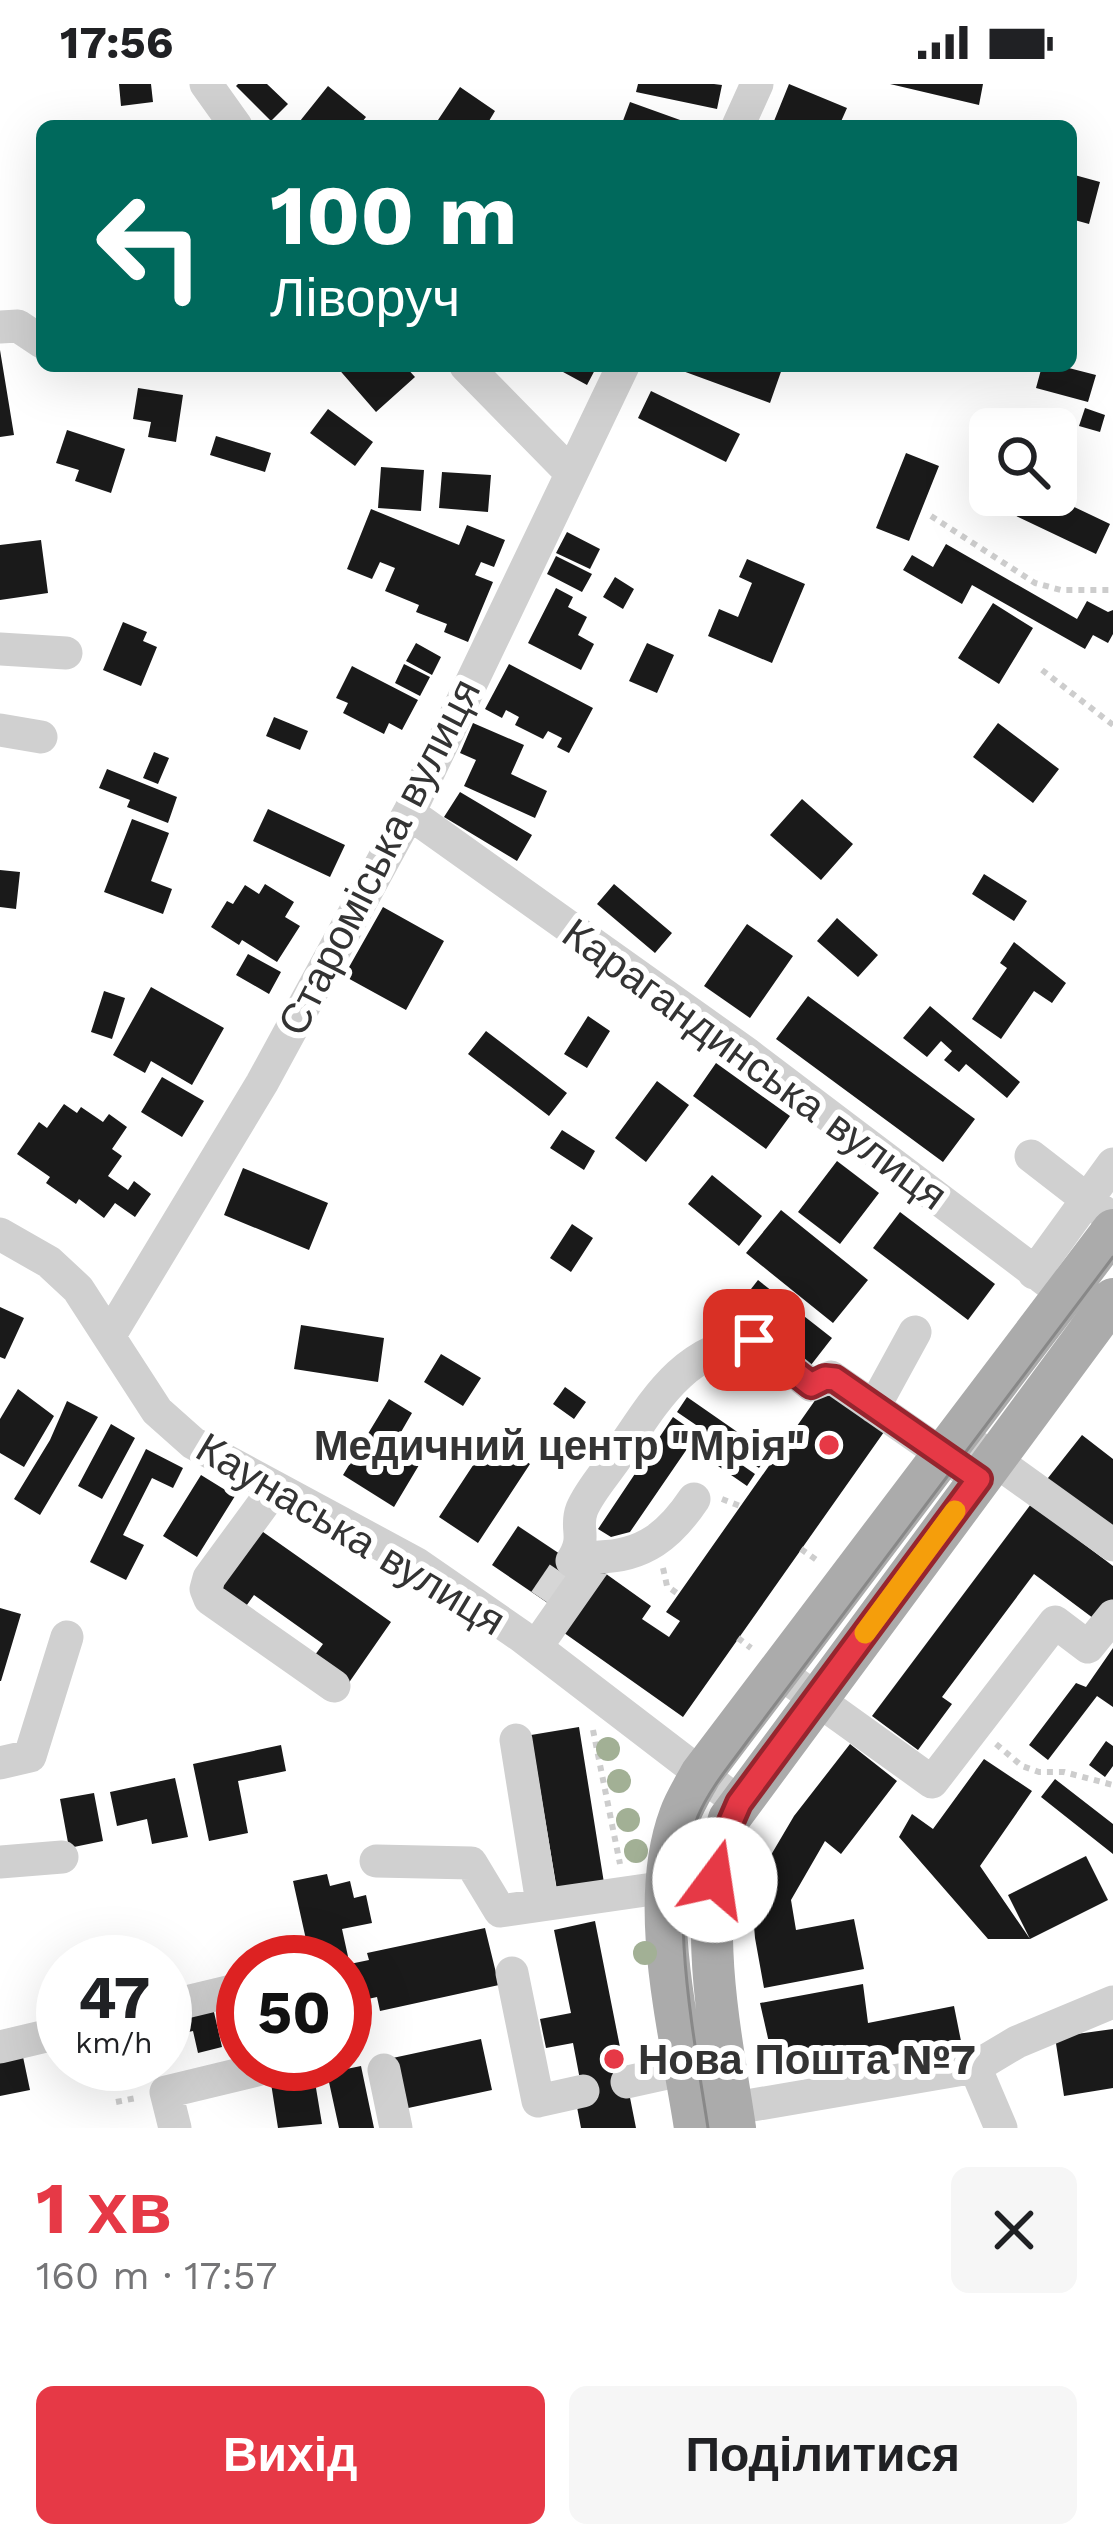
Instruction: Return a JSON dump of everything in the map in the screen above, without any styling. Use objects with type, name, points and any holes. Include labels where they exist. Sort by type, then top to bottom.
[{"type":"main road","points":[[714,2120],[712,1942],[722,1842],[739,1803],[986,1469],[1084,1303],[1104,1216]]},
{"type":"main road","points":[[714,2120],[686,2069],[674,1984],[667,1885],[680,1815],[767,1661],[951,1445],[1084,1303]]},
{"type":"street","points":[[206,84],[232,120]]},
{"type":"street","points":[[741,120],[757,84]]},
{"type":"street","points":[[0,327],[18,326],[36,338]]},
{"type":"street","points":[[472,372],[571,472]]},
{"type":"street","name":"Староміська вулиця","points":[[110,1335],[262,1083],[409,813],[620,372]]},
{"type":"street","points":[[0,649],[66,652]]},
{"type":"street","points":[[0,730],[41,737]]},
{"type":"street","name":"Карагандинська вулиця","points":[[409,813],[746,1053],[1084,1303]]},
{"type":"street","points":[[1031,1156],[1104,1216],[1113,1164]]},
{"type":"street","name":"Каунаська вулиця","points":[[0,1234],[49,1262],[78,1289],[157,1412],[193,1443],[416,1564],[528,1641],[739,1803]]},
{"type":"street","points":[[874,1407],[915,1331]]},
{"type":"street","points":[[572,1561],[582,1545],[580,1512],[668,1380],[717,1349],[754,1340],[811,1385],[831,1377],[874,1407],[951,1445],[1113,1545]]},
{"type":"street","points":[[275,1488],[206,1588],[211,1598],[334,1686]]},
{"type":"street","points":[[528,1641],[599,1557],[615,1557],[657,1543],[694,1499]]},
{"type":"street","points":[[528,1641],[545,1601]]},
{"type":"street","points":[[767,1661],[932,1782],[1055,1622],[1088,1647],[1113,1616]]},
{"type":"street","points":[[0,1763],[30,1756],[67,1637]]},
{"type":"street","points":[[516,1740],[542,1903]]},
{"type":"street","points":[[0,1862],[62,1857]]},
{"type":"street","points":[[376,1861],[471,1863],[500,1911],[715,1880]]},
{"type":"street","points":[[512,1973],[538,2101],[583,2091]]},
{"type":"street","points":[[714,2120],[975,2066],[1017,2042],[1113,2002]]},
{"type":"street","points":[[0,2047],[36,2038]]},
{"type":"street","points":[[975,2066],[992,2126]]},
{"type":"street","points":[[627,2082],[686,2069]]},
{"type":"street","points":[[384,2070],[396,2128]]},
{"type":"street","points":[[175,2128],[166,2092],[216,2080]]},
{"type":"path","points":[[932,516],[1035,583],[1061,590],[1113,590]]},
{"type":"path","points":[[1042,670],[1113,725]]},
{"type":"path","points":[[801,1549],[818,1561]]},
{"type":"path","points":[[738,1638],[767,1661]]},
{"type":"path","points":[[975,1726],[1022,1766],[1113,1785]]},
{"type":"building","points":[[119,84],[151,84],[153,102],[121,106]]},
{"type":"building","points":[[267,84],[288,104],[270,120],[236,86]]},
{"type":"building","points":[[638,84],[722,85],[717,109],[636,92]]},
{"type":"building","points":[[789,84],[847,108],[842,120],[774,120]]},
{"type":"building","points":[[890,84],[983,84],[979,105]]},
{"type":"building","points":[[328,86],[366,117],[364,120],[301,120]]},
{"type":"building","points":[[460,87],[495,111],[490,120],[438,120]]},
{"type":"building","points":[[630,102],[680,120],[623,120]]},
{"type":"building","points":[[1077,176],[1100,182],[1089,224],[1077,221]]},
{"type":"building","points":[[0,350],[14,435],[0,437]]},
{"type":"building","points":[[1077,370],[1096,375],[1088,402],[1036,388],[1040,372]]},
{"type":"building","points":[[341,372],[410,372],[415,377],[376,412]]},
{"type":"building","points":[[563,372],[594,372],[587,385]]},
{"type":"building","points":[[685,372],[781,372],[770,403]]},
{"type":"building","points":[[138,388],[183,395],[176,442],[148,437],[151,422],[133,419]]},
{"type":"building","points":[[651,391],[740,434],[726,462],[638,418]]},
{"type":"building","points":[[1085,408],[1105,415],[1100,432],[1079,426]]},
{"type":"building","points":[[328,409],[373,442],[355,466],[310,433]]},
{"type":"building","points":[[67,430],[125,449],[111,493],[75,481],[79,470],[56,463]]},
{"type":"building","points":[[216,436],[271,453],[265,472],[210,455]]},
{"type":"building","points":[[906,453],[939,466],[909,541],[876,528]]},
{"type":"building","points":[[381,467],[424,470],[421,511],[378,508]]},
{"type":"building","points":[[442,472],[491,475],[488,512],[439,508]]},
{"type":"building","points":[[1077,508],[1110,524],[1096,554],[1016,516],[1077,516]]},
{"type":"building","points":[[371,509],[459,545],[467,525],[505,540],[494,567],[481,562],[475,575],[493,582],[468,642],[444,632],[447,624],[416,612],[419,605],[385,591],[395,568],[380,562],[372,579],[347,569]]},
{"type":"building","points":[[567,532],[600,549],[590,569],[556,553]]},
{"type":"building","points":[[41,540],[48,593],[0,600],[0,545]]},
{"type":"building","points":[[946,544],[1077,619],[1087,601],[1113,610],[1108,643],[1093,635],[1085,649],[972,585],[962,604],[903,570],[912,555],[933,567]]},
{"type":"building","points":[[556,556],[592,574],[582,592],[547,574]]},
{"type":"building","points":[[747,559],[805,584],[772,663],[708,636],[719,609],[738,617],[752,583],[739,577]]},
{"type":"building","points":[[615,577],[634,589],[623,609],[603,597]]},
{"type":"building","points":[[556,588],[573,597],[568,607],[587,617],[578,635],[594,644],[581,670],[528,643]]},
{"type":"building","points":[[993,603],[1033,628],[999,684],[958,658]]},
{"type":"building","points":[[123,622],[147,632],[143,641],[157,647],[141,686],[103,670]]},
{"type":"building","points":[[416,643],[441,657],[432,675],[406,661]]},
{"type":"building","points":[[647,643],[674,655],[657,693],[629,681]]},
{"type":"building","points":[[404,664],[430,677],[420,696],[395,683]]},
{"type":"building","points":[[509,664],[593,708],[569,753],[557,747],[562,738],[548,731],[543,739],[515,725],[519,717],[506,710],[502,718],[485,709]]},
{"type":"building","points":[[352,666],[418,700],[402,730],[389,723],[384,734],[343,713],[348,703],[336,698]]},
{"type":"building","points":[[274,717],[308,731],[300,750],[266,736]]},
{"type":"building","points":[[473,723],[524,745],[511,774],[547,791],[535,818],[464,786],[476,760],[460,753]]},
{"type":"building","points":[[998,723],[1059,769],[1033,803],[973,757]]},
{"type":"building","points":[[154,752],[169,758],[158,784],[143,778]]},
{"type":"building","points":[[107,769],[177,797],[168,823],[127,807],[130,800],[99,788]]},
{"type":"building","points":[[460,792],[532,835],[517,861],[444,817]]},
{"type":"building","points":[[802,799],[853,844],[821,880],[770,835]]},
{"type":"building","points":[[268,809],[345,845],[330,877],[253,841]]},
{"type":"building","points":[[132,819],[169,833],[151,881],[172,889],[163,914],[104,892]]},
{"type":"building","points":[[0,870],[20,872],[16,909],[0,907]]},
{"type":"building","points":[[984,874],[1027,901],[1014,921],[972,894]]},
{"type":"building","points":[[265,884],[294,902],[285,917],[300,926],[277,962],[211,927],[227,901],[233,904],[245,885],[259,894]]},
{"type":"building","points":[[614,884],[672,933],[655,953],[597,904]]},
{"type":"building","points":[[383,907],[444,941],[406,1010],[344,976]]},
{"type":"building","points":[[837,918],[878,955],[858,977],[817,941]]},
{"type":"building","points":[[747,924],[793,956],[750,1018],[704,986]]},
{"type":"building","points":[[1014,942],[1066,983],[1052,1003],[1034,991],[1001,1039],[972,1019],[1007,968],[1000,963]]},
{"type":"building","points":[[248,954],[281,972],[269,994],[236,975]]},
{"type":"building","points":[[151,987],[224,1028],[192,1085],[151,1061],[145,1073],[113,1055]]},
{"type":"building","points":[[104,991],[125,998],[112,1039],[91,1032]]},
{"type":"building","points":[[808,996],[975,1119],[943,1162],[776,1039]]},
{"type":"building","points":[[930,1006],[1020,1082],[1007,1098],[966,1064],[959,1072],[944,1060],[952,1051],[941,1041],[927,1057],[903,1038]]},
{"type":"building","points":[[588,1016],[610,1031],[587,1068],[564,1054]]},
{"type":"building","points":[[486,1031],[567,1093],[549,1116],[468,1054]]},
{"type":"building","points":[[716,1063],[790,1116],[766,1149],[693,1096]]},
{"type":"building","points":[[162,1077],[204,1101],[182,1137],[141,1112]]},
{"type":"building","points":[[657,1081],[689,1105],[646,1162],[615,1138]]},
{"type":"building","points":[[64,1104],[77,1113],[81,1107],[103,1122],[109,1114],[127,1127],[112,1149],[122,1156],[108,1176],[128,1190],[134,1181],[151,1194],[135,1217],[115,1203],[104,1218],[79,1199],[76,1204],[46,1183],[50,1177],[17,1154],[39,1122],[47,1128]]},
{"type":"building","points":[[562,1130],[595,1151],[584,1170],[550,1148]]},
{"type":"building","points":[[837,1161],[879,1193],[840,1244],[798,1212]]},
{"type":"building","points":[[243,1168],[328,1203],[309,1250],[224,1215]]},
{"type":"building","points":[[712,1175],[762,1216],[739,1246],[688,1204]]},
{"type":"building","points":[[781,1210],[868,1280],[833,1323],[746,1253]]},
{"type":"building","points":[[900,1212],[995,1284],[968,1320],[873,1248]]},
{"type":"building","points":[[572,1224],[593,1238],[571,1272],[550,1258]]},
{"type":"building","points":[[758,1280],[832,1338],[811,1365],[737,1307]]},
{"type":"building","points":[[0,1307],[24,1318],[5,1359],[0,1357]]},
{"type":"building","points":[[301,1325],[384,1338],[378,1382],[294,1369]]},
{"type":"building","points":[[441,1354],[481,1378],[463,1406],[424,1382]]},
{"type":"building","points":[[565,1387],[586,1402],[574,1419],[553,1404]]},
{"type":"building","points":[[18,1389],[54,1416],[24,1467],[0,1453],[0,1419]]},
{"type":"building","points":[[823,1389],[884,1432],[683,1717],[560,1630],[602,1571],[651,1606],[642,1619],[669,1637],[680,1621],[666,1612]]},
{"type":"building","points":[[687,1397],[769,1454],[759,1468],[677,1412]]},
{"type":"building","points":[[389,1399],[412,1413],[397,1439],[425,1455],[394,1507],[343,1475]]},
{"type":"building","points":[[67,1401],[98,1417],[40,1515],[14,1499]]},
{"type":"building","points":[[673,1417],[755,1474],[747,1486],[689,1446],[630,1532],[611,1537],[598,1529]]},
{"type":"building","points":[[111,1424],[135,1438],[102,1499],[78,1486]]},
{"type":"building","points":[[1082,1435],[1113,1459],[1113,1536],[1044,1483]]},
{"type":"building","points":[[491,1438],[530,1464],[478,1543],[439,1517]]},
{"type":"building","points":[[146,1449],[183,1468],[173,1488],[152,1478],[123,1535],[144,1545],[126,1580],[90,1562]]},
{"type":"building","points":[[201,1475],[235,1496],[197,1557],[163,1536]]},
{"type":"building","points":[[1031,1504],[1113,1566],[1113,1600],[1097,1621],[1034,1574],[942,1697],[952,1704],[918,1750],[872,1716]]},
{"type":"building","points":[[518,1526],[581,1568],[555,1608],[492,1565]]},
{"type":"building","points":[[256,1527],[391,1622],[348,1684],[312,1659],[323,1644],[254,1595],[244,1609],[213,1588]]},
{"type":"building","points":[[0,1608],[21,1614],[1,1681],[0,1681]]},
{"type":"building","points":[[1113,1648],[1113,1707],[1097,1696],[1048,1760],[1029,1745],[1076,1683],[1086,1687]]},
{"type":"building","points":[[579,1727],[604,1883],[557,1890],[531,1735]]},
{"type":"building","points":[[1106,1741],[1113,1746],[1113,1766],[1105,1777],[1089,1765]]},
{"type":"building","points":[[850,1744],[897,1781],[841,1854],[825,1841],[791,1900],[796,1930],[854,1919],[864,1969],[764,1988],[751,1889],[794,1816]]},
{"type":"building","points":[[281,1745],[286,1771],[238,1781],[248,1833],[209,1841],[193,1764]]},
{"type":"building","points":[[984,1759],[1032,1791],[980,1866],[1030,1939],[988,1939],[899,1837],[912,1814],[933,1829]]},
{"type":"building","points":[[175,1778],[188,1837],[152,1844],[147,1819],[117,1826],[110,1792]]},
{"type":"building","points":[[1055,1779],[1113,1824],[1113,1854],[1041,1797]]},
{"type":"building","points":[[94,1793],[103,1841],[69,1848],[60,1799]]},
{"type":"building","points":[[1086,1856],[1108,1900],[1030,1939],[1008,1895]]},
{"type":"building","points":[[327,1874],[330,1886],[350,1881],[354,1898],[366,1895],[372,1923],[342,1929],[343,1935],[305,1935],[293,1881]]},
{"type":"building","points":[[595,1921],[636,2128],[581,2128],[577,2107],[585,2106],[573,2043],[546,2048],[540,2019],[571,2013],[554,1930]]},
{"type":"building","points":[[485,1928],[499,1985],[380,2011],[377,1997],[372,1998],[372,1952]]},
{"type":"building","points":[[863,1984],[868,2023],[954,2006],[961,2041],[777,2078],[760,2003]]},
{"type":"building","points":[[211,1999],[216,2048],[198,2053],[192,2004]]},
{"type":"building","points":[[1113,2029],[1113,2088],[1064,2096],[1055,2037]]},
{"type":"building","points":[[481,2039],[492,2090],[399,2110],[388,2059]]},
{"type":"building","points":[[22,2052],[30,2090],[0,2096],[0,2056]]},
{"type":"building","points":[[272,2091],[316,2091],[322,2124],[278,2128]]},
{"type":"building","points":[[331,2091],[366,2091],[374,2128],[339,2128]]},
{"type":"tunnel","points":[[545,1601],[572,1561]]},
{"type":"tram line","points":[[708,2128],[683,1928],[688,1849],[698,1816],[728,1767],[1113,1257]]},
{"type":"slow traffic","points":[[865,1633],[955,1511]]},
{"type":"place","name":"Медичний центр \"Мрія\"","points":[[829,1445]]},
{"type":"place","name":"Нова Пошта №7","points":[[614,2059]]},
{"type":"route","points":[[715,1880],[722,1842],[739,1803],[979,1479],[835,1379],[811,1385],[754,1340]]}]
